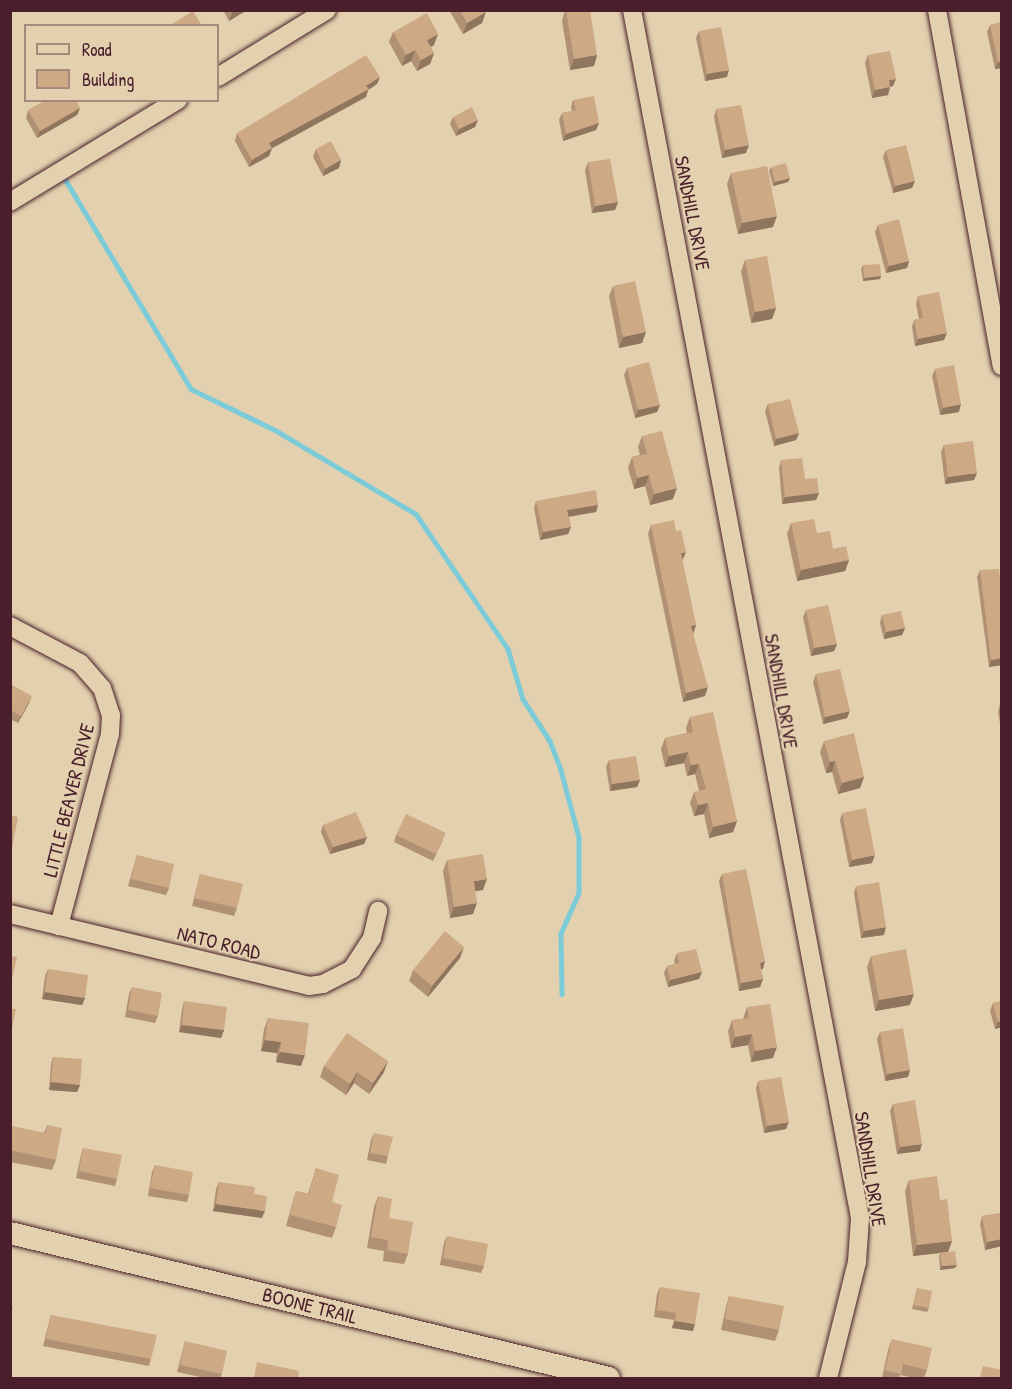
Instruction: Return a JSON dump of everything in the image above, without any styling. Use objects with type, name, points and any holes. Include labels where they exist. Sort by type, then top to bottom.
[{"type":"street","points":[[219,76],[327,10]]},
{"type":"street","name":"SANDHILL DRIVE","points":[[632,10],[860,1218],[857,1262],[828,1378]]},
{"type":"street","points":[[937,10],[1002,366]]},
{"type":"street","points":[[10,202],[175,102]]},
{"type":"street","name":"LITTLE BEAVER DRIVE","points":[[10,626],[87,669],[102,688],[111,715],[110,734],[59,926]]},
{"type":"street","name":"NATO ROAD","points":[[10,914],[309,986],[323,984],[352,969],[372,938],[378,911]]},
{"type":"street","name":"BOONE TRAIL","points":[[10,1233],[609,1378]]},
{"type":"building","points":[[460,10],[485,10],[486,12],[467,23]]},
{"type":"building","points":[[566,10],[590,10],[597,55],[574,59]]},
{"type":"building","points":[[193,11],[201,24],[172,24]]},
{"type":"building","points":[[427,13],[438,34],[427,40],[434,53],[421,60],[415,50],[406,55],[393,32]]},
{"type":"building","points":[[1002,22],[1002,61],[998,62],[990,25]]},
{"type":"building","points":[[721,27],[729,70],[707,74],[699,31]]},
{"type":"building","points":[[890,51],[896,79],[889,80],[890,87],[875,90],[868,55]]},
{"type":"building","points":[[366,55],[380,77],[366,86],[369,89],[269,143],[272,148],[252,160],[237,133]]},
{"type":"building","points":[[594,96],[599,123],[566,134],[562,113],[576,110],[573,100]]},
{"type":"building","points":[[42,102],[77,102],[80,108],[40,131],[28,110]]},
{"type":"building","points":[[741,105],[749,145],[725,150],[716,109]]},
{"type":"building","points":[[472,107],[478,120],[459,129],[453,117]]},
{"type":"building","points":[[331,141],[341,160],[325,169],[316,149]]},
{"type":"building","points":[[906,145],[915,181],[895,186],[886,150]]},
{"type":"building","points":[[610,159],[618,202],[595,206],[588,162]]},
{"type":"building","points":[[786,163],[790,178],[775,182],[771,167]]},
{"type":"building","points":[[767,166],[777,216],[742,223],[731,173]]},
{"type":"building","points":[[899,219],[909,261],[889,266],[878,225]]},
{"type":"building","points":[[767,256],[776,308],[755,312],[745,260]]},
{"type":"building","points":[[880,264],[881,276],[864,278],[863,265]]},
{"type":"building","points":[[635,281],[646,332],[623,337],[613,286]]},
{"type":"building","points":[[939,292],[947,333],[918,339],[914,320],[923,318],[918,296]]},
{"type":"building","points":[[649,362],[660,405],[638,410],[627,368]]},
{"type":"building","points":[[954,365],[961,404],[943,408],[935,369]]},
{"type":"building","points":[[790,399],[799,433],[776,439],[768,404]]},
{"type":"building","points":[[662,431],[677,488],[654,494],[649,475],[637,478],[632,457],[647,454],[642,436]]},
{"type":"building","points":[[973,441],[977,473],[948,477],[944,445]]},
{"type":"building","points":[[802,458],[805,479],[817,478],[819,493],[785,497],[781,460]]},
{"type":"building","points":[[596,490],[598,505],[567,510],[571,527],[543,532],[536,501]]},
{"type":"building","points":[[814,519],[817,533],[830,531],[833,549],[846,546],[849,560],[801,570],[791,523]]},
{"type":"building","points":[[674,520],[676,531],[681,530],[686,552],[681,553],[696,625],[691,626],[708,687],[686,693],[651,525]]},
{"type":"building","points":[[999,569],[1002,601],[1002,658],[991,660],[980,570]]},
{"type":"building","points":[[828,605],[837,644],[814,648],[806,610]]},
{"type":"building","points":[[901,611],[905,628],[886,632],[882,615]]},
{"type":"building","points":[[840,669],[850,711],[825,717],[816,674]]},
{"type":"building","points":[[10,684],[32,696],[21,716],[10,710]]},
{"type":"building","points":[[713,712],[737,821],[713,827],[708,803],[698,805],[694,792],[706,789],[699,764],[691,765],[688,752],[669,756],[665,738],[693,732],[690,717]]},
{"type":"building","points":[[854,733],[864,777],[842,783],[835,761],[830,762],[824,741]]},
{"type":"building","points":[[636,756],[640,780],[612,784],[609,760]]},
{"type":"building","points":[[866,808],[875,855],[852,860],[842,813]]},
{"type":"building","points":[[356,812],[367,837],[333,847],[323,825]]},
{"type":"building","points":[[406,814],[446,833],[436,854],[396,835]]},
{"type":"building","points":[[10,815],[18,817],[11,853],[10,853]]},
{"type":"building","points":[[483,854],[487,879],[474,881],[477,903],[454,907],[447,860]]},
{"type":"building","points":[[137,855],[174,864],[169,888],[131,879]]},
{"type":"building","points":[[746,869],[765,961],[760,963],[763,979],[741,983],[722,874]]},
{"type":"building","points":[[200,874],[243,884],[237,908],[194,898]]},
{"type":"building","points":[[879,882],[886,927],[864,931],[856,886]]},
{"type":"building","points":[[445,931],[464,947],[432,986],[413,970]]},
{"type":"building","points":[[696,949],[702,972],[670,980],[667,966],[679,963],[677,953]]},
{"type":"building","points":[[906,949],[914,994],[879,1000],[871,956]]},
{"type":"building","points":[[10,956],[17,957],[10,988]]},
{"type":"building","points":[[48,969],[88,975],[85,998],[45,992]]},
{"type":"building","points":[[132,987],[162,993],[158,1016],[128,1010]]},
{"type":"building","points":[[184,1001],[227,1007],[224,1030],[182,1025]]},
{"type":"building","points":[[1002,1001],[1002,1021],[998,1022],[993,1003]]},
{"type":"building","points":[[770,1004],[777,1047],[755,1051],[752,1034],[735,1037],[732,1020],[749,1018],[747,1007]]},
{"type":"building","points":[[10,1009],[16,1009],[10,1037]]},
{"type":"building","points":[[268,1018],[309,1023],[305,1055],[280,1052],[281,1042],[265,1040]]},
{"type":"building","points":[[903,1028],[910,1070],[887,1074],[880,1032]]},
{"type":"building","points":[[347,1033],[388,1061],[373,1083],[357,1072],[350,1084],[324,1066]]},
{"type":"building","points":[[53,1057],[82,1059],[80,1085],[51,1082]]},
{"type":"building","points":[[781,1077],[789,1122],[767,1126],[758,1081]]},
{"type":"building","points":[[915,1100],[922,1144],[900,1147],[893,1104]]},
{"type":"building","points":[[47,1125],[62,1128],[56,1160],[10,1150],[10,1126],[46,1133]]},
{"type":"building","points":[[374,1133],[393,1137],[388,1156],[370,1153]]},
{"type":"building","points":[[83,1148],[122,1155],[117,1179],[79,1171]]},
{"type":"building","points":[[155,1165],[193,1172],[189,1195],[150,1188]]},
{"type":"building","points":[[316,1168],[339,1175],[332,1202],[342,1205],[336,1227],[290,1215],[296,1191],[309,1194]]},
{"type":"building","points":[[937,1176],[940,1200],[947,1199],[952,1241],[917,1245],[909,1180]]},
{"type":"building","points":[[219,1182],[255,1187],[254,1194],[267,1196],[265,1211],[216,1204]]},
{"type":"building","points":[[378,1196],[392,1199],[389,1218],[413,1222],[408,1254],[387,1250],[388,1240],[371,1237]]},
{"type":"building","points":[[1002,1213],[1002,1239],[987,1242],[982,1216]]},
{"type":"building","points":[[447,1236],[488,1244],[484,1266],[443,1258]]},
{"type":"building","points":[[955,1251],[957,1265],[942,1266],[940,1253]]},
{"type":"building","points":[[660,1287],[700,1293],[695,1324],[675,1321],[676,1313],[657,1310]]},
{"type":"building","points":[[917,1288],[932,1291],[929,1308],[913,1305]]},
{"type":"building","points":[[729,1296],[784,1306],[779,1330],[725,1319]]},
{"type":"building","points":[[51,1315],[157,1335],[151,1359],[46,1339]]},
{"type":"building","points":[[892,1339],[932,1348],[927,1370],[903,1364],[901,1374],[885,1370]]},
{"type":"building","points":[[185,1341],[227,1351],[222,1374],[180,1365]]},
{"type":"building","points":[[257,1362],[299,1371],[298,1378],[254,1378]]},
{"type":"building","points":[[983,1366],[1002,1370],[1002,1378],[980,1378]]},
{"type":"waterway","points":[[65,179],[191,389],[275,430],[416,514],[508,649],[523,699],[550,741],[561,770],[579,837],[579,893],[561,934],[562,994]]}]
